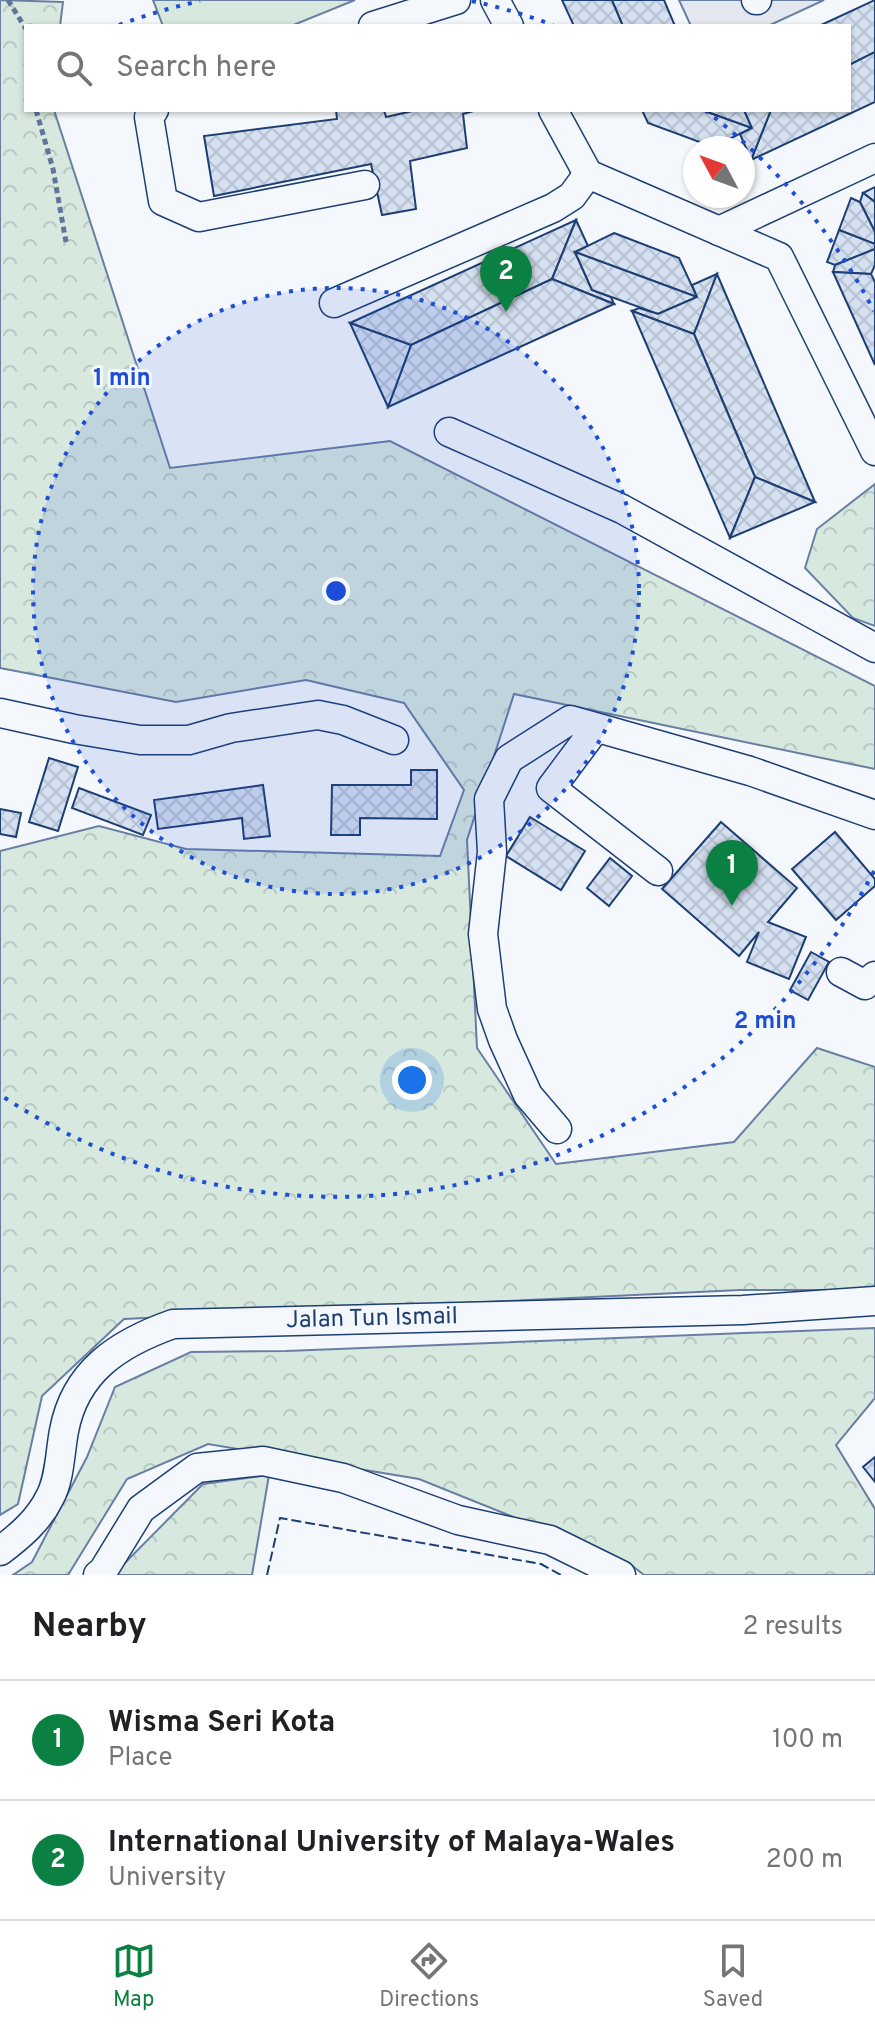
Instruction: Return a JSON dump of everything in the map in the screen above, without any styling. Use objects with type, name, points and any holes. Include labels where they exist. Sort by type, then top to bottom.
[{"type":"street","points":[[379,24],[456,0]]},
{"type":"street","points":[[495,0],[508,24]]},
{"type":"street","points":[[153,112],[149,117],[163,201],[199,217],[365,185]]},
{"type":"street","points":[[554,112],[588,174],[779,257],[875,451]]},
{"type":"street","points":[[719,231],[875,158]]},
{"type":"street","points":[[334,303],[553,208],[572,196],[588,174]]},
{"type":"street","points":[[449,432],[622,509],[875,648]]},
{"type":"street","points":[[0,713],[140,740],[189,740],[231,728],[318,715],[343,720],[394,740]]},
{"type":"street","points":[[557,1129],[528,1095],[492,1009],[483,934],[492,852],[489,799],[509,759],[570,720],[750,771],[875,815]]},
{"type":"street","points":[[595,729],[551,788],[658,871]]},
{"type":"street","points":[[841,972],[865,985],[875,976]]},
{"type":"street","name":"Jalan Tun Ismail","points":[[0,1551],[37,1520],[52,1495],[66,1421],[84,1382],[110,1353],[173,1324],[743,1310],[875,1301]]},
{"type":"street","points":[[98,1575],[141,1509],[197,1468],[263,1461],[343,1478],[458,1520],[550,1540],[621,1575]]},
{"type":"path","points":[[8,0],[24,26]]},
{"type":"path","points":[[37,112],[53,169],[66,242]]},
{"type":"green space","points":[[0,0],[63,2],[60,24],[24,24],[24,112],[55,112],[170,468],[390,441],[875,686],[875,769],[514,694],[467,840],[477,1048],[556,1164],[734,1142],[817,1048],[875,1067],[875,1290],[740,1290],[124,1319],[42,1396],[18,1504],[0,1515],[0,851],[99,826],[186,849],[440,856],[464,790],[404,703],[306,680],[176,702],[0,668]]},
{"type":"green space","points":[[153,0],[355,0],[296,24],[162,24]]},
{"type":"green space","points":[[875,484],[875,626],[853,618],[805,568],[817,529]]},
{"type":"green space","points":[[875,1328],[875,1398],[836,1445],[875,1509],[875,1575],[644,1575],[630,1564],[419,1479],[208,1444],[127,1479],[68,1575],[13,1575],[32,1562],[87,1457],[115,1387],[191,1352]]},
{"type":"green space","points":[[269,1475],[252,1575],[113,1575],[203,1484]]},
{"type":"shaded area","points":[[679,0],[824,0],[772,24],[690,24]]},
{"type":"building","points":[[562,0],[612,0],[622,24],[573,24]]},
{"type":"building","points":[[612,0],[664,0],[674,24],[622,24]]},
{"type":"building","points":[[875,0],[875,52],[851,64],[851,24],[823,24]]},
{"type":"building","points":[[875,52],[875,102],[755,158],[755,150],[770,112],[851,112],[851,64]]},
{"type":"building","points":[[336,112],[385,112],[386,117],[408,112],[470,112],[463,114],[467,148],[410,161],[416,209],[382,215],[371,164],[214,196],[204,136],[337,119]]},
{"type":"building","points":[[643,112],[708,112],[752,128],[736,136],[683,136],[648,123]]},
{"type":"building","points":[[708,112],[745,112],[752,128]]},
{"type":"building","points":[[745,112],[770,112],[755,150],[755,136],[740,134],[752,128]]},
{"type":"building","points":[[875,187],[875,202],[863,193]]},
{"type":"building","points":[[863,193],[875,202],[875,232],[860,202]]},
{"type":"building","points":[[851,198],[860,202],[875,232],[875,244],[839,230]]},
{"type":"building","points":[[576,220],[552,279],[411,345],[350,323]]},
{"type":"building","points":[[576,220],[588,246],[575,252],[592,290],[611,297],[614,304],[552,279]]},
{"type":"building","points":[[839,230],[875,244],[875,249],[835,265],[827,262]]},
{"type":"building","points":[[614,233],[679,258],[697,297],[575,252]]},
{"type":"building","points":[[875,249],[875,265],[871,274],[833,272],[835,265]]},
{"type":"building","points":[[575,252],[697,297],[658,314],[592,290]]},
{"type":"building","points":[[833,272],[871,274],[875,282],[875,365]]},
{"type":"building","points":[[717,274],[694,334],[632,311],[639,308],[658,314],[697,297],[692,285]]},
{"type":"building","points":[[717,274],[815,502],[755,477],[694,334]]},
{"type":"building","points":[[552,279],[614,304],[388,407],[411,345]]},
{"type":"building","points":[[632,311],[694,334],[755,477],[730,538]]},
{"type":"building","points":[[350,323],[411,345],[388,407]]},
{"type":"building","points":[[755,477],[815,502],[730,538]]},
{"type":"building","points":[[49,758],[78,767],[58,831],[29,822]]},
{"type":"building","points":[[411,770],[437,770],[437,819],[360,818],[360,835],[331,835],[332,785],[411,785]]},
{"type":"building","points":[[263,785],[270,836],[244,839],[242,818],[158,829],[154,800]]},
{"type":"building","points":[[79,788],[151,815],[143,835],[72,808]]},
{"type":"building","points":[[0,809],[21,813],[16,837],[0,834]]},
{"type":"building","points":[[530,817],[585,851],[561,890],[506,856]]},
{"type":"building","points":[[721,822],[797,888],[768,922],[806,937],[789,979],[747,962],[759,932],[739,956],[662,889]]},
{"type":"building","points":[[835,832],[875,879],[875,886],[836,920],[792,869]]},
{"type":"building","points":[[610,858],[632,876],[609,906],[587,888]]},
{"type":"building","points":[[811,952],[829,962],[808,1000],[790,990]]},
{"type":"building","points":[[875,1457],[875,1482],[863,1467]]},
{"type":"fence","points":[[267,1575],[280,1518],[541,1564],[561,1575]]},
{"type":"place","name":"International University of Malaya-Wales","points":[[506,312]]},
{"type":"place","name":"Wisma Seri Kota","points":[[732,906]]}]
